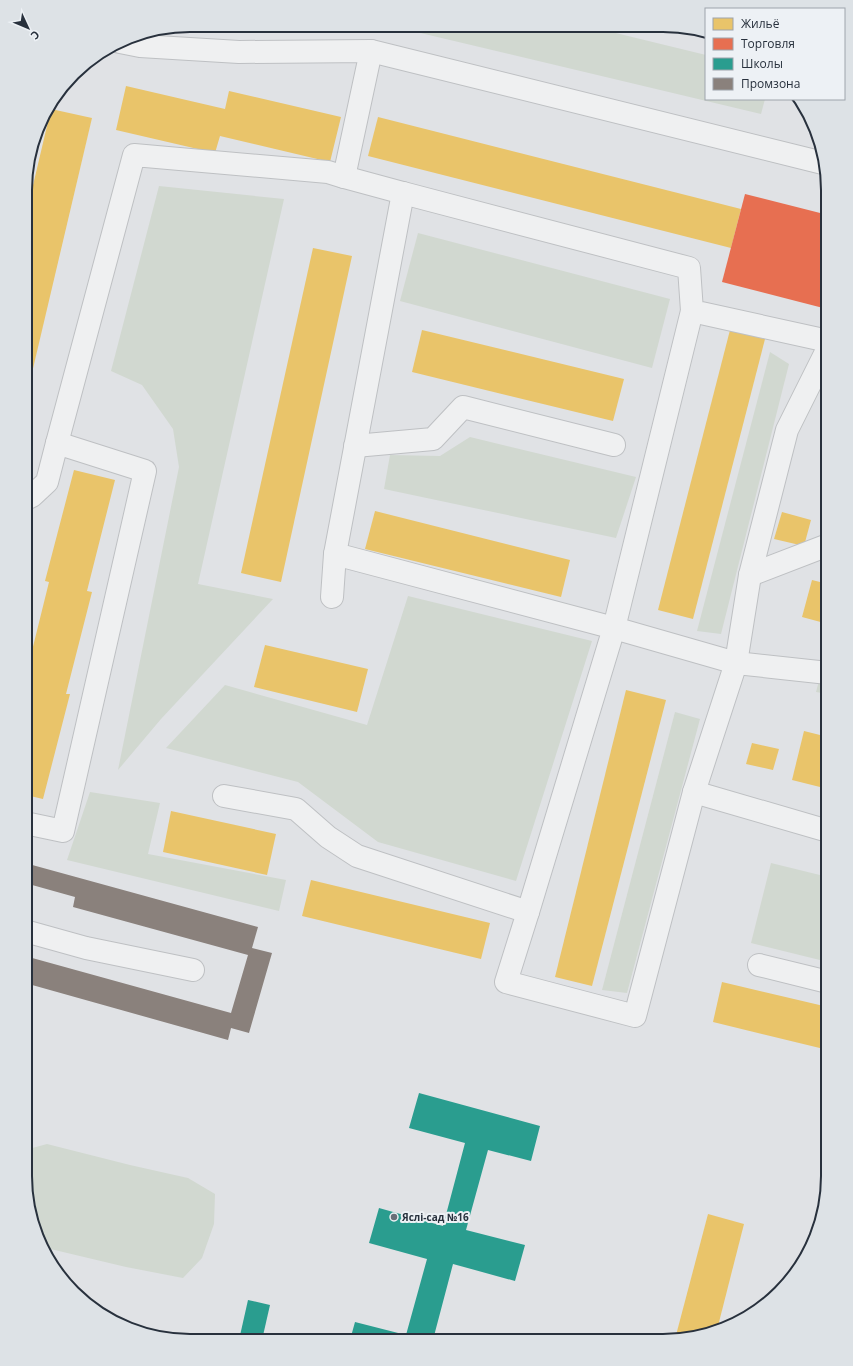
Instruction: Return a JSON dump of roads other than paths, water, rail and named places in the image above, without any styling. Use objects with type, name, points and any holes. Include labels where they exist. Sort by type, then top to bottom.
[{"type":"lane","points":[[129,44],[140,46],[239,52],[371,51],[819,162]]},
{"type":"lane","points":[[344,177],[371,51]]},
{"type":"lane","points":[[32,496],[47,482],[134,155],[328,172],[689,268],[692,311],[614,628],[506,982],[635,1016],[694,792],[736,663],[750,575],[787,430],[821,362]]},
{"type":"lane","points":[[332,596],[335,554],[403,193]]},
{"type":"lane","points":[[692,311],[821,339]]},
{"type":"lane","points":[[355,446],[433,439],[463,407],[614,445]]},
{"type":"lane","points":[[32,824],[63,831],[145,470],[57,443]]},
{"type":"lane","points":[[750,575],[821,548]]},
{"type":"lane","points":[[335,554],[614,628],[736,663],[821,672]]},
{"type":"lane","points":[[694,792],[821,828]]},
{"type":"lane","points":[[224,796],[296,809],[328,837],[357,856],[528,912]]},
{"type":"lane","points":[[32,933],[86,948],[193,970]]},
{"type":"lane","points":[[759,965],[821,980]]},
{"type":"place","name":"Яслі-сад №16","points":[[394,1217]]}]
